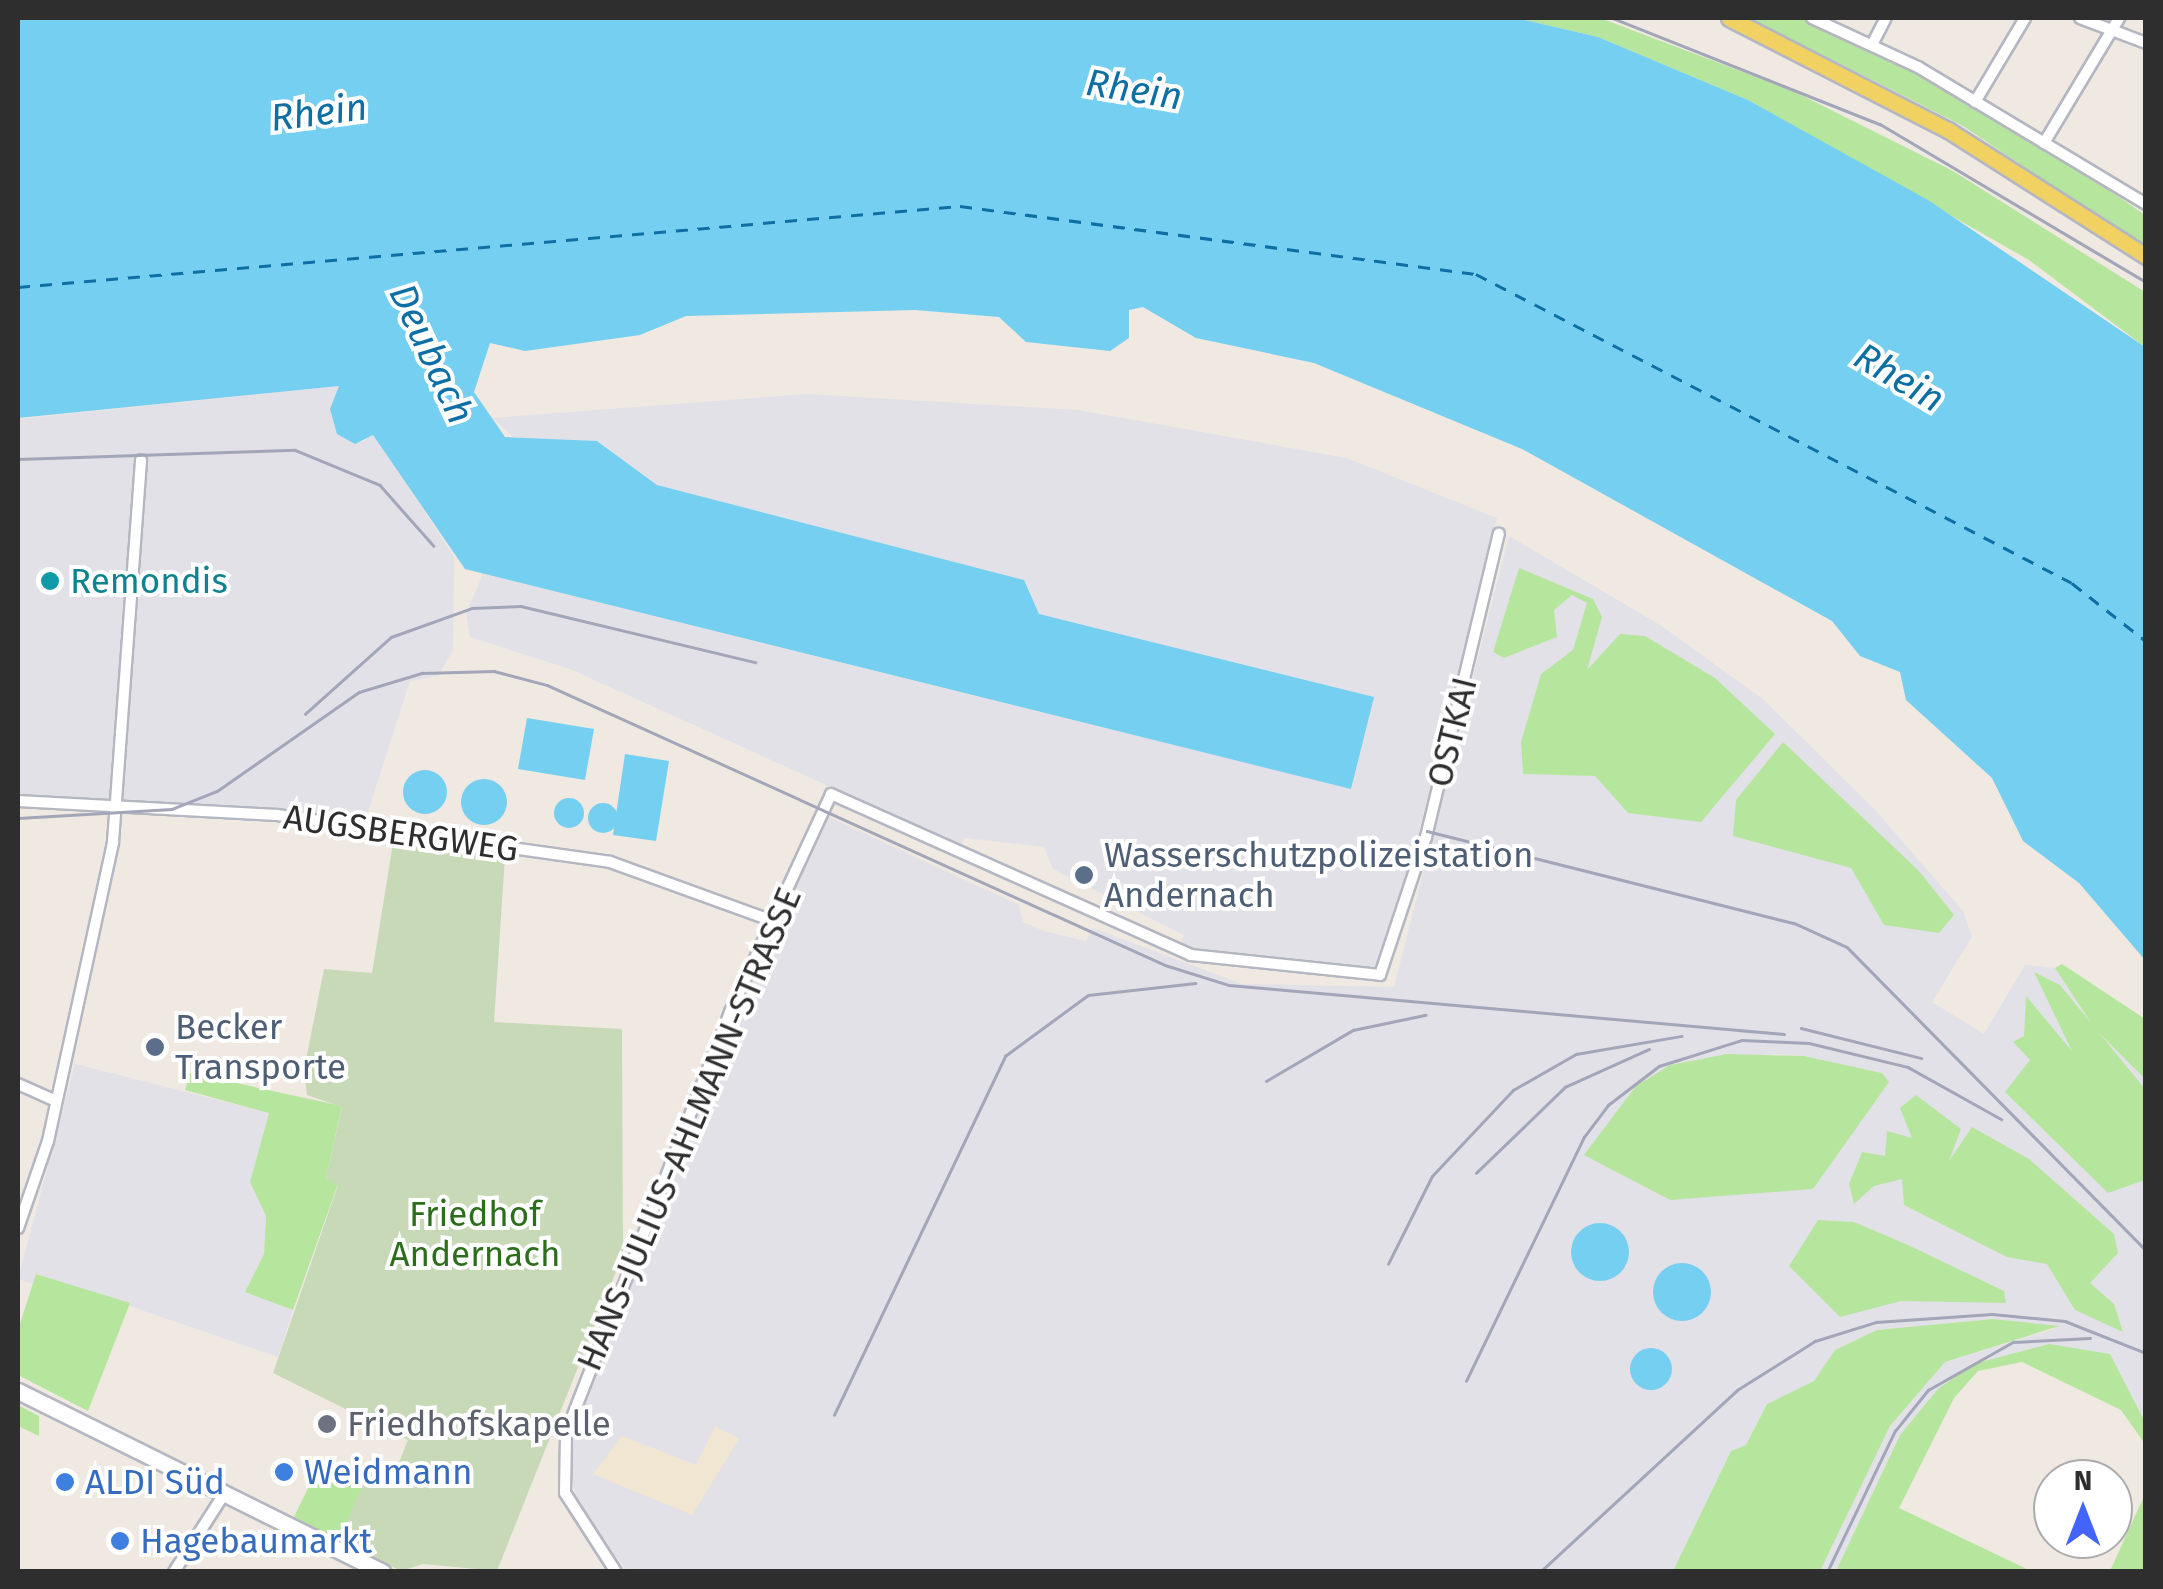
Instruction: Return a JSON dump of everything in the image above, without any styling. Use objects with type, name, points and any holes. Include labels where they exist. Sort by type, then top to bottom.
[{"type":"main road","points":[[1710,18],[1733,20],[1948,130],[2146,256]]},
{"type":"street","points":[[1812,18],[1872,43],[2146,204]]},
{"type":"street","points":[[1872,43],[1886,18]]},
{"type":"street","points":[[1975,102],[2025,18]]},
{"type":"street","points":[[2080,18],[2116,23],[2146,42]]},
{"type":"street","points":[[2044,143],[2116,23]]},
{"type":"street","points":[[18,1228],[56,1101],[114,805],[141,460]]},
{"type":"street","name":"OSTKAI","points":[[831,794],[1190,956],[1372,976],[1392,961],[1499,534]]},
{"type":"street","name":"HANS-JULIUS-AHLMANN-STRASSE","points":[[616,1572],[570,1506],[563,1445],[688,1114],[831,794]]},
{"type":"street","name":"AUGSBERGWEG","points":[[18,802],[277,815],[610,862],[772,921]]},
{"type":"street","points":[[18,1084],[56,1101]]},
{"type":"street","points":[[18,1392],[382,1572]]},
{"type":"street","points":[[174,1572],[224,1494]]},
{"type":"shaded area","points":[[340,386],[330,409],[363,442],[373,434],[454,556],[453,650],[438,676],[410,681],[366,818],[18,794],[18,419]]},
{"type":"shaded area","points":[[807,394],[1078,410],[1347,458],[1497,518],[1387,960],[1372,970],[1181,944],[1184,935],[1053,869],[1044,847],[964,838],[961,846],[570,669],[470,637],[466,613],[483,574],[1351,789],[1373,697],[1038,614],[657,485],[598,441],[517,441],[493,418]]},
{"type":"shaded area","points":[[1509,536],[1660,625],[1763,699],[1876,811],[1963,911],[1972,937],[1932,1002],[1984,1034],[2025,965],[2055,968],[2095,1029],[2145,1079],[2145,1422],[2110,1354],[1973,1364],[1900,1435],[1836,1571],[1820,1571],[1890,1426],[1945,1362],[2057,1328],[1993,1319],[1877,1330],[1836,1350],[1814,1381],[1767,1404],[1746,1445],[1731,1451],[1673,1571],[627,1571],[581,1512],[568,1472],[572,1433],[764,945],[829,817],[1019,905],[1023,922],[1044,931],[1086,941],[1093,928],[1242,984],[1394,987]],"holes":[[[1804,1056],[1882,1073],[1691,1060]],[[1580,1229],[1628,1242],[1626,1267],[1570,1248]]]},
{"type":"shaded area","points":[[75,1064],[270,1113],[250,1182],[266,1216],[264,1254],[245,1292],[293,1310],[278,1357],[37,1274],[33,1284],[18,1279]]},
{"type":"shaded area","points":[[715,1426],[739,1439],[692,1515],[593,1474],[622,1436],[696,1465]]},
{"type":"green space","points":[[1517,18],[1600,18],[1793,91],[1953,171],[2145,292],[2145,347],[2029,260],[1748,100],[1598,37]]},
{"type":"green space","points":[[1750,18],[1803,18],[1874,47],[2038,141],[2145,215],[2145,248],[1963,126]]},
{"type":"green space","points":[[1519,568],[1593,599],[1602,617],[1587,670],[1620,634],[1645,636],[1715,678],[1775,734],[1701,822],[1628,813],[1595,776],[1523,774],[1521,742],[1541,674],[1573,650],[1587,603],[1572,595],[1554,610],[1557,637],[1504,658],[1493,652]]},
{"type":"green space","points":[[1783,742],[1919,871],[1954,915],[1939,933],[1884,925],[1851,868],[1733,836],[1736,800]]},
{"type":"green space","name":"Friedhof Andernach","points":[[393,843],[505,857],[494,1022],[622,1029],[623,1254],[497,1571],[423,1564],[401,1571],[339,1540],[371,1466],[394,1475],[408,1440],[273,1373],[338,1185],[326,1178],[342,1107],[307,1095],[304,1070],[324,969],[372,973]]},
{"type":"green space","points":[[2062,964],[2145,1019],[2145,1079],[2095,1029],[2055,968]]},
{"type":"green space","points":[[2034,972],[2060,985],[2145,1089],[2145,1180],[2108,1193],[2005,1092],[2030,1060],[2013,1042],[2024,1036],[2026,996],[2072,1051]]},
{"type":"green space","points":[[1727,1054],[1804,1056],[1882,1073],[1889,1082],[1813,1189],[1670,1200],[1584,1155],[1636,1086],[1670,1065]]},
{"type":"green space","points":[[190,1073],[342,1106],[326,1178],[338,1184],[293,1310],[245,1292],[264,1254],[266,1216],[250,1182],[269,1113],[185,1090]]},
{"type":"green space","points":[[1916,1095],[1961,1129],[1949,1161],[1972,1127],[2029,1159],[2114,1234],[2118,1253],[2090,1283],[2114,1304],[2123,1332],[2075,1310],[2047,1264],[2007,1257],[1904,1205],[1902,1179],[1874,1186],[1854,1204],[1849,1184],[1862,1152],[1885,1156],[1887,1131],[1912,1138],[1900,1108]]},
{"type":"green space","points":[[1818,1220],[1854,1222],[1908,1245],[2004,1291],[2006,1303],[1901,1301],[1840,1317],[1789,1266]]},
{"type":"green space","points":[[36,1274],[130,1303],[88,1411],[18,1375],[18,1330]]},
{"type":"green space","points":[[1993,1319],[2059,1326],[1945,1362],[1890,1426],[1820,1571],[1673,1571],[1731,1451],[1746,1445],[1767,1404],[1814,1381],[1835,1350],[1877,1330]]},
{"type":"green space","points":[[2049,1344],[2110,1354],[2145,1422],[2145,1444],[2121,1410],[2022,1362],[1978,1371],[1954,1398],[1899,1508],[2031,1571],[1836,1571],[1900,1435],[1938,1389],[1973,1364]]},
{"type":"green space","points":[[18,1405],[39,1416],[39,1436],[18,1426]]},
{"type":"green space","points":[[318,1468],[363,1486],[339,1540],[294,1517]]},
{"type":"green space","points":[[2145,1494],[2145,1571],[2110,1571],[2115,1559],[2133,1559],[2133,1520]]},
{"type":"water","points":[[1517,18],[1598,37],[1748,100],[1928,200],[2145,347],[2145,960],[2079,883],[2023,841],[1992,778],[1906,700],[1900,672],[1860,656],[1832,621],[1522,449],[1314,363],[1196,338],[1143,307],[1129,310],[1129,338],[1110,351],[1026,342],[999,317],[915,310],[686,316],[640,335],[525,351],[490,343],[474,392],[505,437],[597,441],[657,485],[1024,580],[1039,614],[1374,697],[1351,789],[465,569],[373,435],[355,444],[337,434],[330,409],[339,386],[18,418],[18,20]]},
{"type":"water","points":[[527,718],[594,729],[585,780],[518,769]]},
{"type":"water","points":[[625,754],[669,761],[656,841],[613,835]]},
{"type":"water","points":[[425,770],[440,777],[447,792],[440,807],[425,814],[410,807],[403,792],[410,777]]},
{"type":"water","points":[[484,779],[500,786],[507,802],[500,818],[484,825],[468,818],[461,802],[468,786]]},
{"type":"water","points":[[569,798],[580,802],[584,813],[580,824],[569,828],[558,824],[554,813],[558,802]]},
{"type":"water","points":[[603,803],[614,807],[618,818],[614,829],[603,833],[592,829],[588,818],[592,807]]},
{"type":"water","points":[[1600,1223],[1621,1231],[1629,1252],[1621,1273],[1600,1281],[1579,1273],[1571,1252],[1579,1231]]},
{"type":"water","points":[[1682,1263],[1703,1271],[1711,1292],[1703,1313],[1682,1321],[1661,1313],[1653,1292],[1661,1271]]},
{"type":"water","points":[[1651,1348],[1666,1354],[1672,1369],[1666,1384],[1651,1390],[1636,1384],[1630,1369],[1636,1354]]},
{"type":"ferry route","points":[[18,287],[960,206],[1476,274],[2072,583],[2146,641]]},
{"type":"railway","points":[[1613,18],[1880,124],[2146,282]]},
{"type":"railway","points":[[18,459],[295,450],[380,485],[434,546]]},
{"type":"railway","points":[[305,714],[391,637],[472,608],[521,606],[755,662]]},
{"type":"railway","points":[[18,818],[172,809],[217,791],[359,692],[422,673],[494,671],[547,685],[1165,965],[1229,985],[1784,1034]]},
{"type":"railway","points":[[1427,831],[1794,923],[1847,947],[2146,1250]]},
{"type":"railway","points":[[834,1415],[1005,1056],[1088,995],[1195,983]]},
{"type":"railway","points":[[1266,1081],[1353,1030],[1425,1015]]},
{"type":"railway","points":[[1801,1028],[1921,1058]]},
{"type":"railway","points":[[1388,1264],[1432,1176],[1513,1090],[1576,1054],[1681,1036]]},
{"type":"railway","points":[[1466,1381],[1584,1137],[1608,1105],[1659,1066],[1742,1040],[1809,1043],[1908,1067],[2001,1119]]},
{"type":"railway","points":[[1476,1173],[1565,1087],[1649,1049]]},
{"type":"railway","points":[[1540,1572],[1737,1390],[1815,1341],[1876,1322],[1992,1314],[2065,1321],[2146,1353]]},
{"type":"railway","points":[[1827,1572],[1895,1431],[1928,1390],[2013,1342],[2090,1338]]},
{"type":"place","name":"Remondis","points":[[50,581]]},
{"type":"place","name":"Wasserschutzpolizeistation Andernach","points":[[1084,875]]},
{"type":"place","name":"Becker Transporte","points":[[155,1047]]},
{"type":"place","name":"Friedhofskapelle","points":[[327,1424]]},
{"type":"place","name":"Weidmann","points":[[284,1472]]},
{"type":"place","name":"ALDI Süd","points":[[65,1482]]},
{"type":"place","name":"Hagebaumarkt","points":[[120,1541]]},
{"type":"water label","name":"Rhein","points":[[1134,90]]},
{"type":"water label","name":"Rhein","points":[[319,113]]},
{"type":"water label","name":"Deubach","points":[[431,354]]},
{"type":"water label","name":"Rhein","points":[[1899,378]]}]
